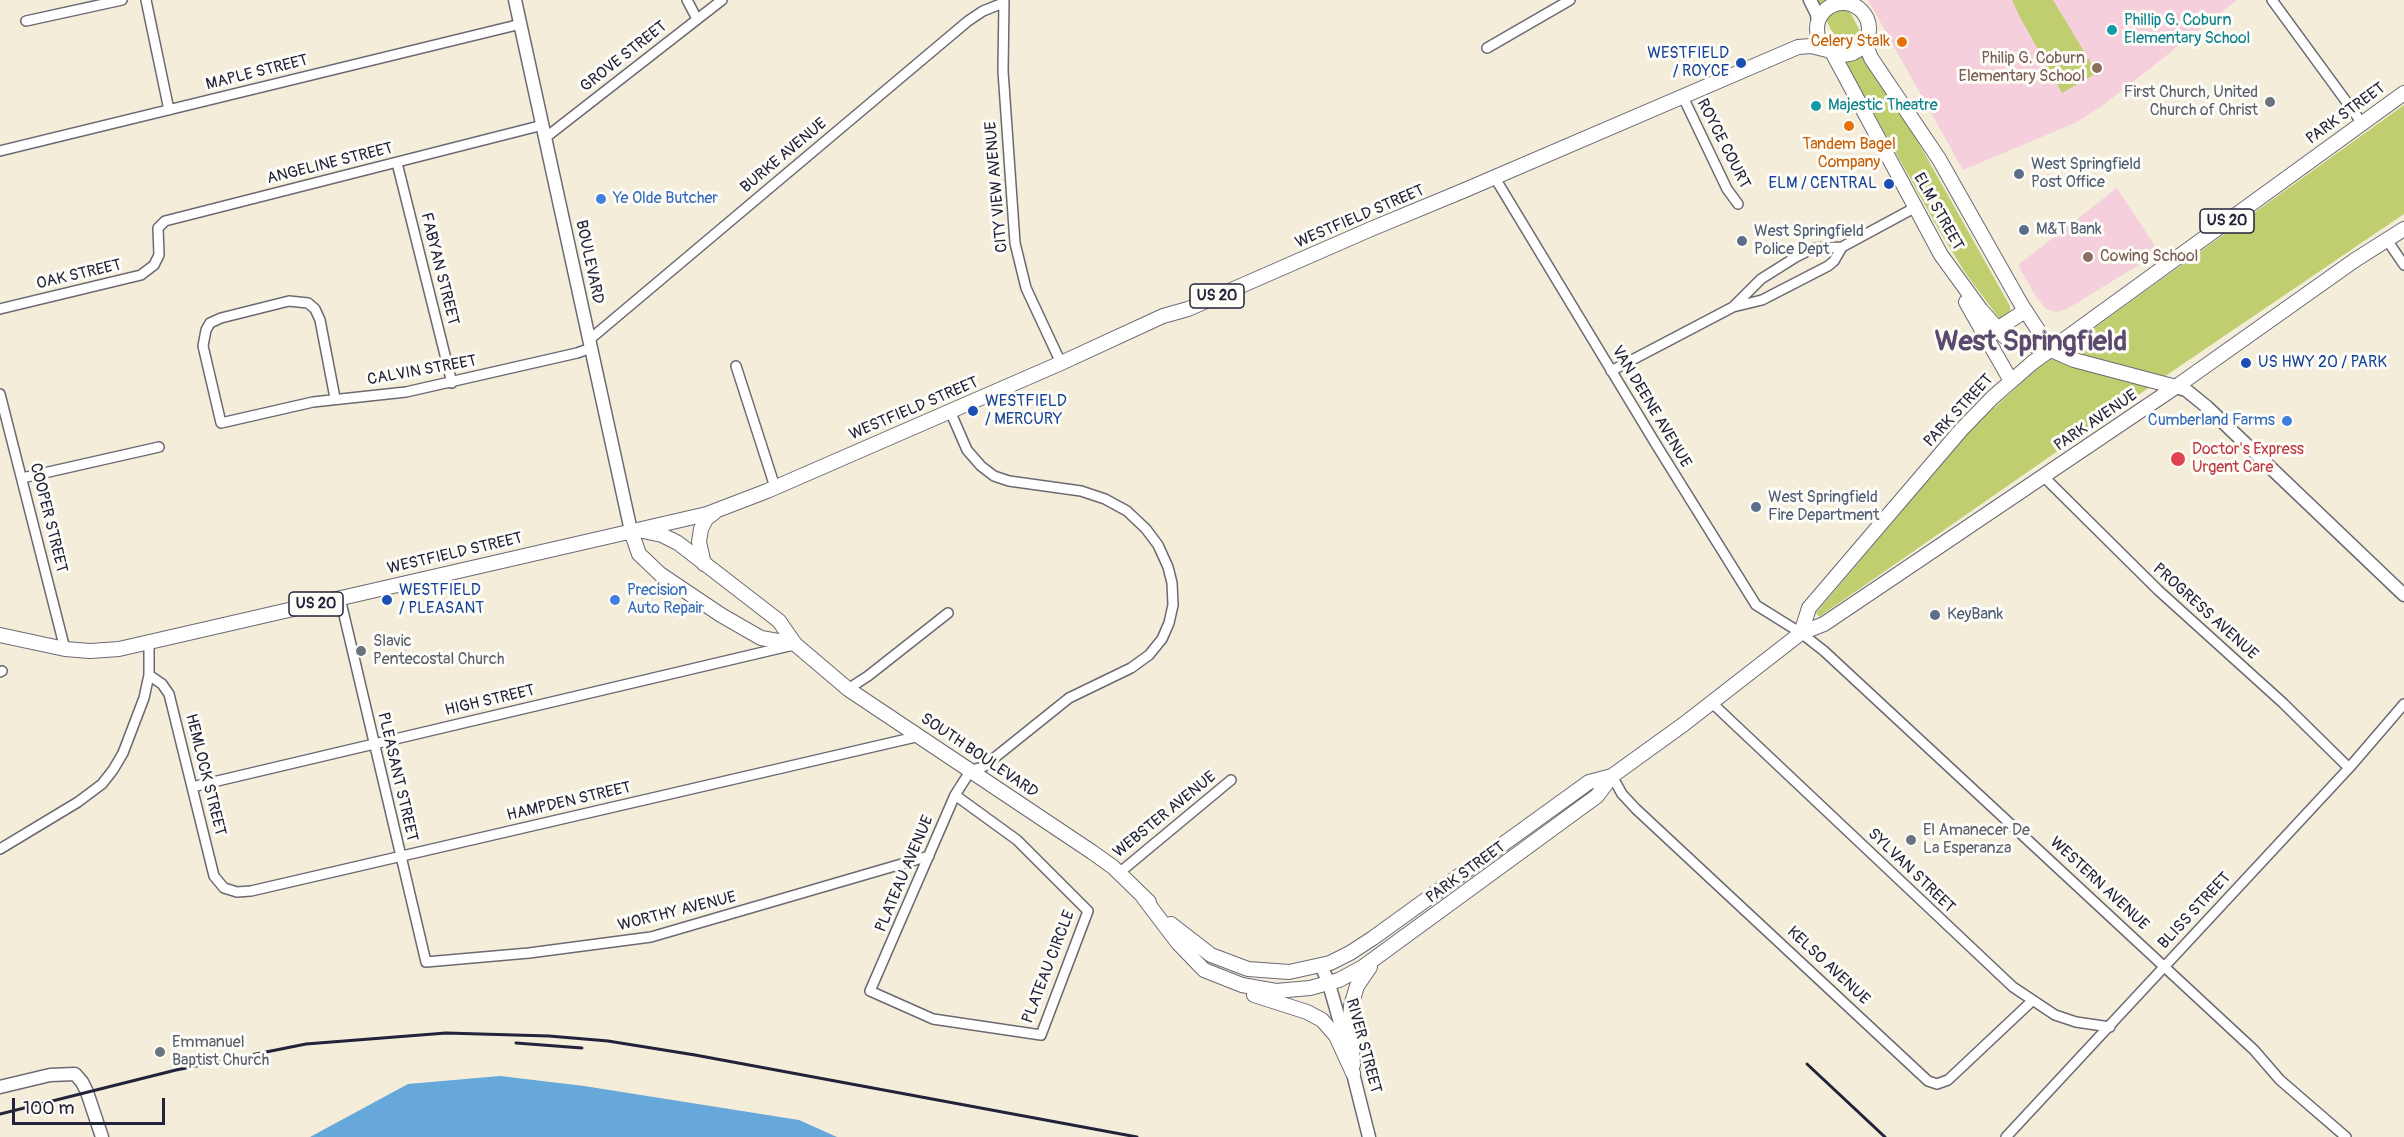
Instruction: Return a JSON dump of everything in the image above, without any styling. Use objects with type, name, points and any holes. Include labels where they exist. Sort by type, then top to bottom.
[{"type":"main road","name":"BOULEVARD","points":[[515,0],[631,531]]},
{"type":"main road","points":[[1810,0],[1817,14],[1821,44],[1830,51],[1844,55],[1853,53],[1860,49],[1867,39]]},
{"type":"main road","name":"US 20","points":[[1817,26],[1823,11],[1830,6],[1852,2],[1862,10],[1867,18],[1869,31],[1867,39]]},
{"type":"main road","name":"WESTFIELD STREET","points":[[1798,47],[1817,26]]},
{"type":"main road","name":"ELM STREET","points":[[1867,39],[1867,48],[1871,58],[1940,159],[2025,311],[2050,350]]},
{"type":"main road","name":"WESTFIELD STREET","points":[[0,635],[65,649],[100,651],[150,643],[631,531],[683,521],[716,511],[1061,363],[1163,316],[1188,309],[1798,47],[1811,46],[1830,51]]},
{"type":"main road","name":"ELM STREET","points":[[1830,51],[1941,255],[2005,337],[2050,350],[2074,360],[2176,387]]},
{"type":"main road","name":"PARK STREET","points":[[1329,984],[1363,967],[1390,949],[1598,796],[1612,776],[1801,633],[1809,608],[1961,430],[2011,381],[2060,341],[2404,93]]},
{"type":"main road","name":"PARK AVENUE","points":[[1801,633],[1824,624],[2176,387],[2404,229]]},
{"type":"main road","points":[[1941,255],[2011,381]]},
{"type":"main road","points":[[1997,329],[2025,311]]},
{"type":"main road","points":[[2176,387],[2186,390],[2208,407],[2404,595]]},
{"type":"main road","points":[[704,564],[700,548],[700,532],[703,523],[716,511]]},
{"type":"main road","points":[[631,531],[639,554],[660,574],[721,615],[761,638],[795,644]]},
{"type":"main road","name":"SOUTH BOULEVARD","points":[[631,531],[662,535],[678,543],[778,621],[795,644],[848,689],[1073,838],[1119,873],[1195,945],[1225,962],[1256,970],[1297,971],[1321,965]]},
{"type":"main road","name":"PARK STREET","points":[[1321,965],[1338,960],[1373,938],[1589,782],[1612,776]]},
{"type":"main road","name":"SOUTH BOULEVARD","points":[[1143,897],[1178,943],[1204,970],[1242,985],[1264,990],[1286,991],[1329,984]]},
{"type":"main road","points":[[1353,1073],[1350,1020],[1353,999],[1363,976],[1390,949]]},
{"type":"main road","name":"RIVER STREET","points":[[1321,965],[1329,984],[1369,1137]]},
{"type":"main road","points":[[1204,970],[1218,981],[1235,989],[1308,1012],[1322,1020],[1336,1036],[1353,1073]]},
{"type":"main road","points":[[0,1088],[50,1074],[75,1074],[87,1092],[102,1137]]},
{"type":"street","points":[[26,21],[122,0]]},
{"type":"street","points":[[146,0],[169,110]]},
{"type":"street","points":[[687,0],[698,19]]},
{"type":"street","name":"GROVE STREET","points":[[544,132],[722,0]]},
{"type":"street","points":[[1487,48],[1570,0]]},
{"type":"street","points":[[2272,0],[2362,123]]},
{"type":"street","name":"BURKE AVENUE","points":[[590,344],[968,21],[1004,1]]},
{"type":"street","name":"CITY VIEW AVENUE","points":[[1004,1],[1003,71],[1015,243],[1026,288],[1061,363]]},
{"type":"street","name":"MAPLE STREET","points":[[0,151],[520,24]]},
{"type":"street","name":"ROYCE COURT","points":[[1683,97],[1727,189],[1738,204]]},
{"type":"street","name":"ANGELINE STREET","points":[[157,259],[160,250],[158,228],[165,221],[397,162],[544,132]]},
{"type":"street","name":"FABYAN STREET","points":[[397,162],[452,383]]},
{"type":"street","name":"VAN DEENE AVENUE","points":[[1495,178],[1751,599],[1765,612],[1801,633]]},
{"type":"street","points":[[1733,307],[1761,279],[1797,257],[1814,248],[1842,247],[1916,207]]},
{"type":"street","points":[[2387,240],[2404,266]]},
{"type":"street","points":[[1611,371],[1733,307],[1762,300],[1828,266],[1834,261],[1842,247]]},
{"type":"street","name":"OAK STREET","points":[[0,309],[136,277],[150,268],[157,259]]},
{"type":"street","name":"CALVIN STREET","points":[[335,398],[317,312],[308,303],[289,301],[221,318],[210,324],[206,330],[203,346],[221,423],[335,398],[390,395],[452,383],[577,353],[590,344]]},
{"type":"street","points":[[736,366],[775,487]]},
{"type":"street","name":"COOPER STREET","points":[[0,394],[65,649]]},
{"type":"street","points":[[950,411],[967,450],[990,473],[1009,481],[1089,493],[1113,503],[1134,517],[1146,529],[1162,554],[1170,574],[1173,591],[1172,611],[1167,629],[1156,648],[1144,659],[1124,672],[1069,698],[983,767],[971,770]]},
{"type":"street","points":[[22,478],[159,447]]},
{"type":"street","name":"PROGRESS AVENUE","points":[[2043,476],[2157,590],[2283,703],[2349,768]]},
{"type":"street","name":"PLEASANT STREET","points":[[340,598],[426,962]]},
{"type":"street","points":[[848,689],[948,613]]},
{"type":"street","name":"WESTERN AVENUE","points":[[1801,633],[1824,651],[2165,966],[2254,1050],[2280,1080],[2346,1137]]},
{"type":"street","points":[[0,849],[78,802],[110,774],[123,753],[140,710],[149,675],[150,643]]},
{"type":"street","name":"HIGH STREET","points":[[192,787],[795,644]]},
{"type":"street","name":"HEMLOCK STREET","points":[[149,675],[162,684],[169,694],[213,873],[224,888]]},
{"type":"street","name":"SYLVAN STREET","points":[[1712,702],[1993,970],[2032,1001],[2062,1018],[2110,1027]]},
{"type":"street","name":"BLISS STREET","points":[[2006,1137],[2349,768],[2404,704]]},
{"type":"street","name":"HAMPDEN STREET","points":[[224,888],[246,892],[920,736]]},
{"type":"street","name":"PLATEAU AVENUE","points":[[870,991],[955,795],[971,770]]},
{"type":"street","name":"KELSO AVENUE","points":[[1612,776],[1622,794],[1636,809],[1928,1081],[1936,1084],[1948,1080],[2032,1001]]},
{"type":"street","name":"WEBSTER AVENUE","points":[[1119,873],[1231,780]]},
{"type":"street","name":"PLATEAU CIRCLE","points":[[870,991],[933,1019],[1041,1035],[1088,911],[1017,840],[955,795]]},
{"type":"street","name":"WORTHY AVENUE","points":[[426,962],[529,953],[651,937],[929,856]]},
{"type":"shaded area","points":[[1868,0],[2237,0],[2102,106],[2077,122],[1963,170]]},
{"type":"shaded area","name":"Cowing School","points":[[2117,188],[2157,249],[2137,266],[2067,309],[2056,312],[2045,308],[2018,265]]},
{"type":"green space","points":[[1817,0],[1844,0],[1904,117],[2010,306],[2010,315],[2003,319],[1999,318],[1966,274],[1943,237],[1850,71]]},
{"type":"green space","points":[[2012,0],[2053,0],[2097,73],[2062,93]]},
{"type":"green space","points":[[2404,105],[2404,214],[2180,366],[1819,617],[1816,613],[1973,427],[2037,369]]},
{"type":"water","points":[[500,1076],[584,1086],[799,1120],[837,1137],[310,1137],[408,1084]]},
{"type":"railway","points":[[0,1114],[176,1070],[306,1044],[446,1033],[549,1036],[608,1041],[1137,1137]]},
{"type":"railway","points":[[516,1043],[582,1048]]},
{"type":"railway","points":[[1807,1064],[1885,1137]]},
{"type":"place","name":"Phillip G. Coburn Elementary School","points":[[2112,30]]},
{"type":"place","name":"Celery Stalk","points":[[1902,42]]},
{"type":"place","name":"WESTFIELD / ROYCE","points":[[1741,63]]},
{"type":"place","name":"Philip G. Coburn Elementary School","points":[[2097,68]]},
{"type":"place","name":"First Church, United Church of Christ","points":[[2270,102]]},
{"type":"place","name":"Majestic Theatre","points":[[1816,106]]},
{"type":"place","name":"Tandem Bagel Company","points":[[1849,126]]},
{"type":"place","name":"West Springfield Post Office","points":[[2019,174]]},
{"type":"place","name":"ELM / CENTRAL","points":[[1889,184]]},
{"type":"place","name":"Ye Olde Butcher","points":[[601,199]]},
{"type":"place","name":"M&T Bank","points":[[2024,230]]},
{"type":"place","name":"West Springfield Police Dept","points":[[1742,241]]},
{"type":"place","name":"Cowing School","points":[[2088,257]]},
{"type":"place","name":"US HWY 20 / PARK","points":[[2246,363]]},
{"type":"place","name":"WESTFIELD / MERCURY","points":[[973,411]]},
{"type":"place","name":"Cumberland Farms","points":[[2287,421]]},
{"type":"place","name":"Doctor's Express Urgent Care","points":[[2178,459]]},
{"type":"place","name":"West Springfield Fire Department","points":[[1756,507]]},
{"type":"place","name":"WESTFIELD / PLEASANT","points":[[387,600]]},
{"type":"place","name":"Precision Auto Repair","points":[[615,600]]},
{"type":"place","name":"KeyBank","points":[[1935,615]]},
{"type":"place","name":"Slavic Pentecostal Church","points":[[361,651]]},
{"type":"place","name":"El Amanecer De La Esperanza","points":[[1911,840]]},
{"type":"place","name":"Emmanuel Baptist Church","points":[[160,1052]]},
{"type":"district","name":"West Springfield","points":[[2031,343]]}]
